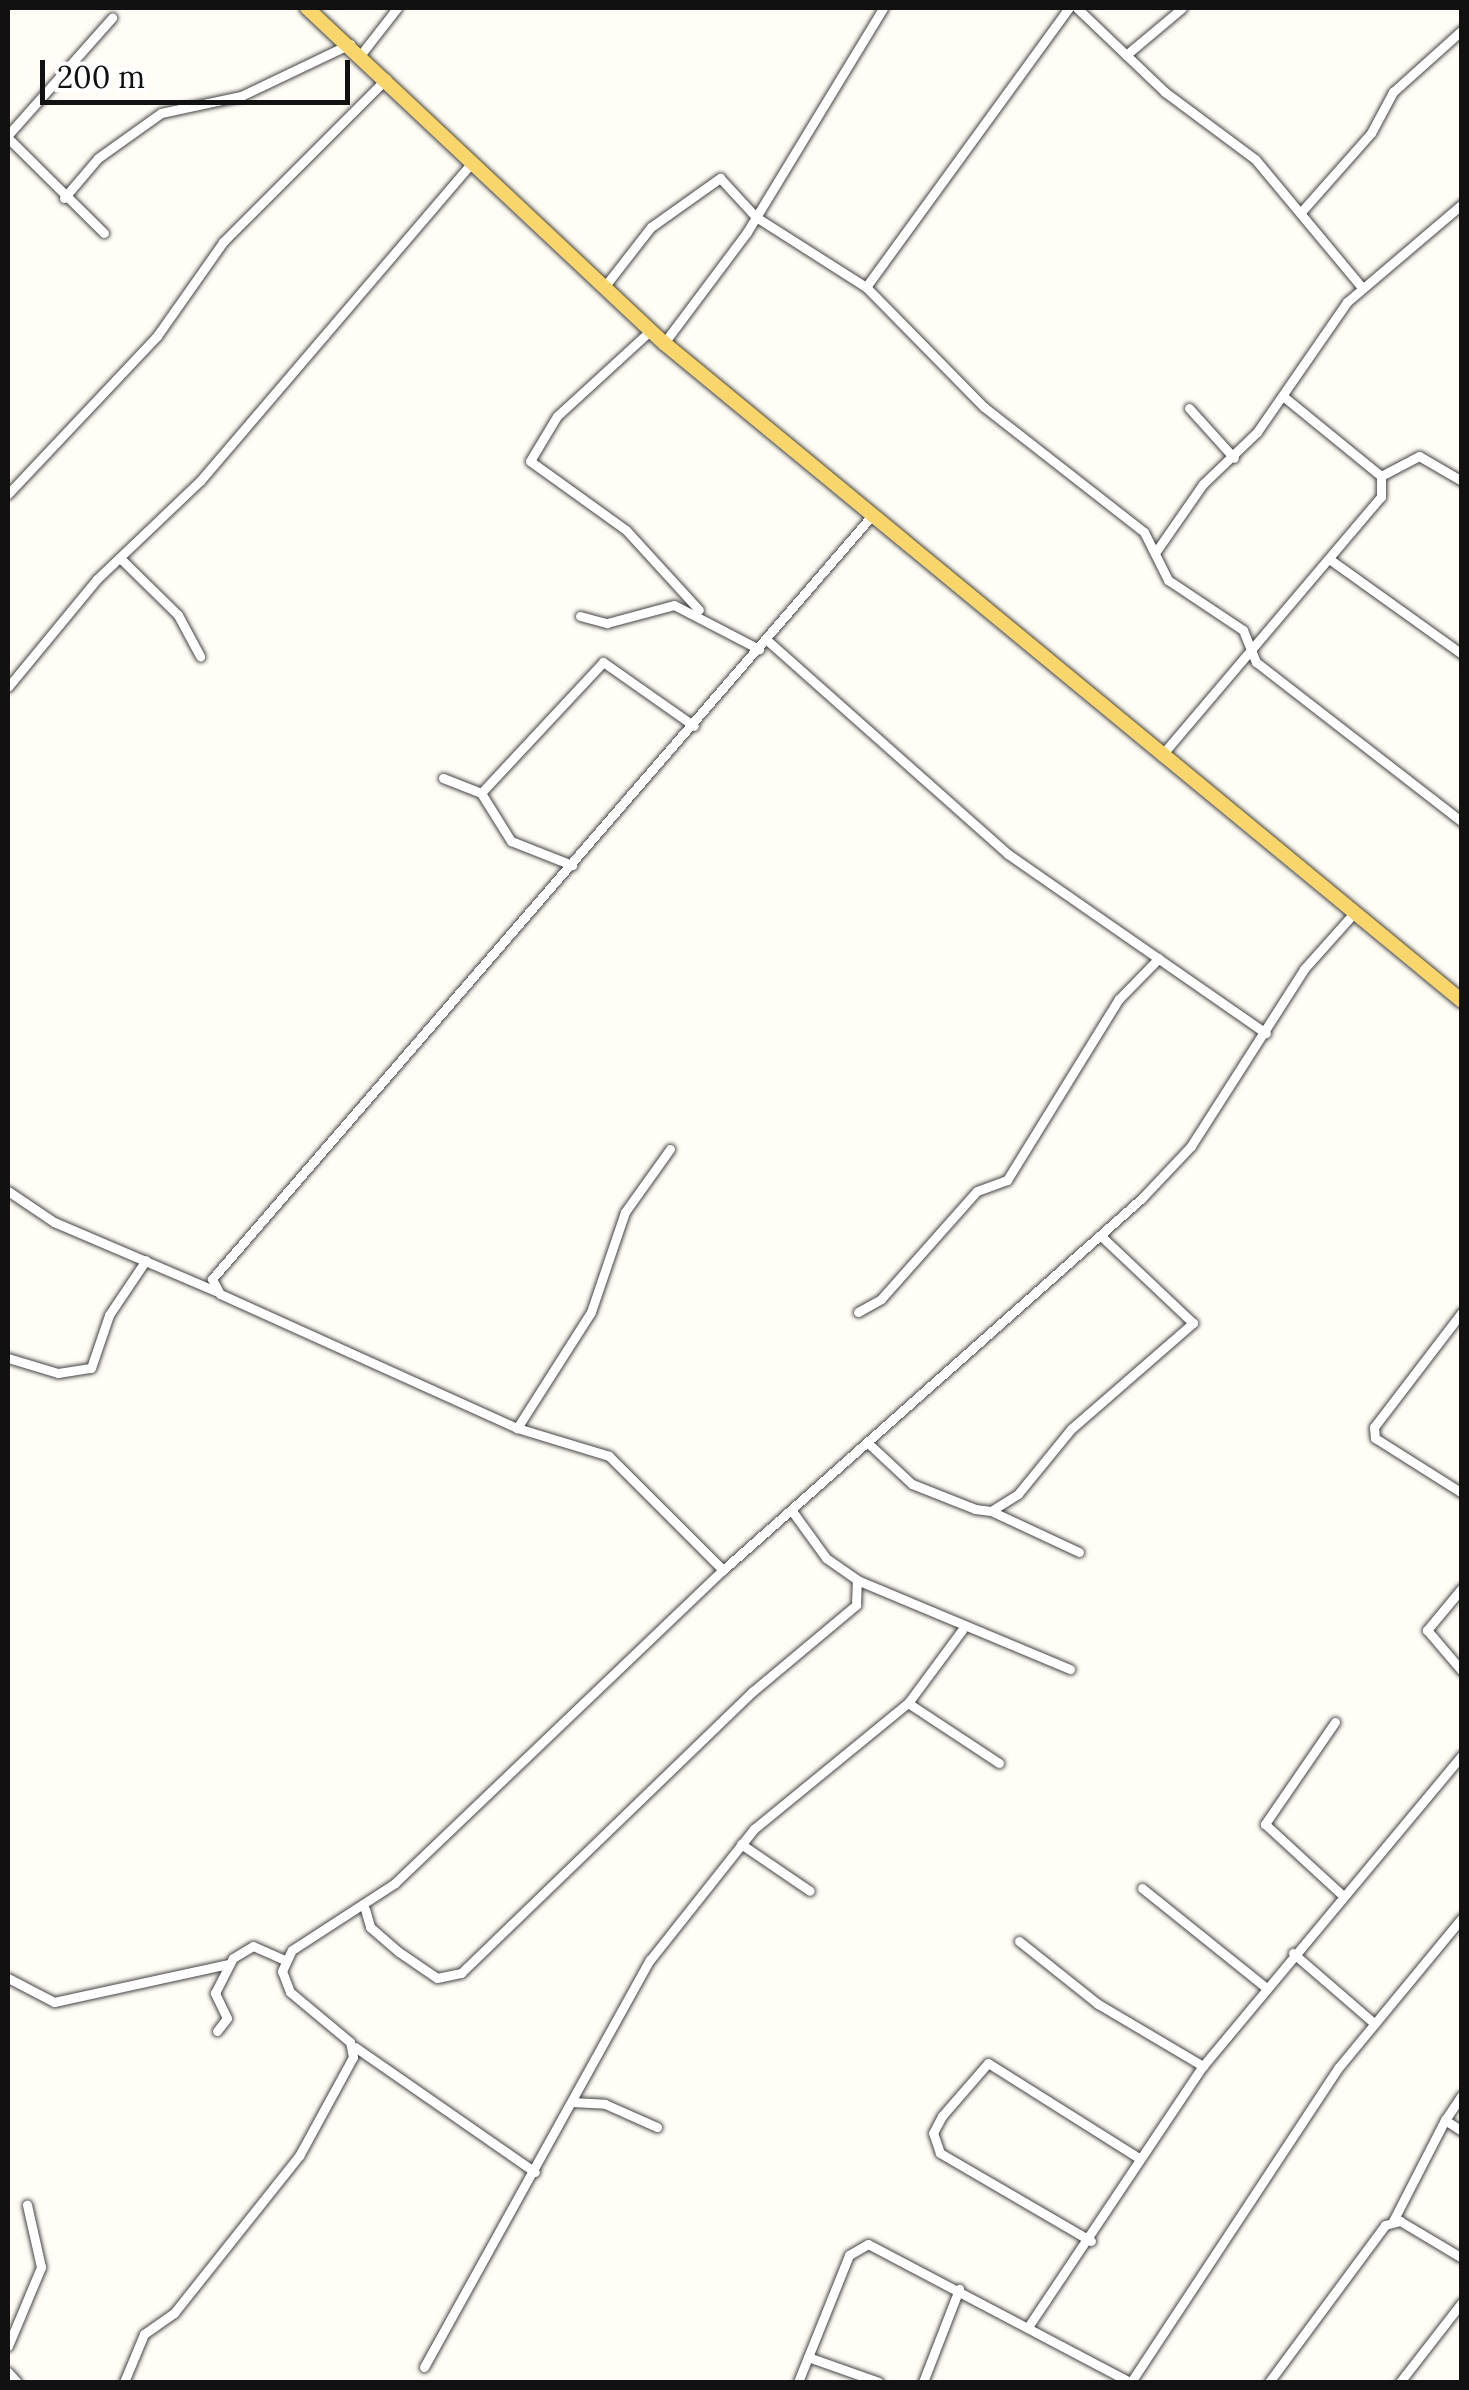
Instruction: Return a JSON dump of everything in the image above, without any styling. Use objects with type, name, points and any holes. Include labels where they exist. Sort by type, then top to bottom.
[{"type":"main road","points":[[307,8],[476,158],[664,343],[869,519],[1462,1001]]},
{"type":"street","points":[[64,198],[98,158],[161,113],[240,96],[356,48],[397,8]]},
{"type":"street","points":[[664,343],[756,217],[883,8]]},
{"type":"street","points":[[866,287],[1073,8],[1255,159],[1361,286]]},
{"type":"street","points":[[1126,55],[1182,8]]},
{"type":"street","points":[[104,233],[64,198],[8,137],[112,18]]},
{"type":"street","points":[[1302,211],[1372,133],[1393,92],[1462,30]]},
{"type":"street","points":[[8,494],[156,336],[224,242],[388,76]]},
{"type":"street","points":[[8,687],[120,558],[200,480],[476,158]]},
{"type":"street","points":[[605,286],[651,227],[710,177],[756,217],[866,287],[984,406],[1144,532],[1168,580],[1243,630],[1256,662],[1462,822]]},
{"type":"street","points":[[1154,553],[1203,484],[1234,458],[1284,396],[1361,286],[1462,204]]},
{"type":"street","points":[[650,330],[556,416],[530,461],[626,530],[700,610],[759,649]]},
{"type":"street","points":[[1159,758],[1332,561],[1381,496],[1380,476],[1284,396]]},
{"type":"street","points":[[1190,408],[1234,458]]},
{"type":"street","points":[[1380,476],[1419,456],[1462,481]]},
{"type":"street","points":[[216,1291],[218,1265],[694,726],[869,519]]},
{"type":"street","points":[[120,558],[178,614],[200,656]]},
{"type":"street","points":[[1332,561],[1462,654]]},
{"type":"street","points":[[580,616],[607,623],[650,608],[700,610]]},
{"type":"street","points":[[767,640],[1008,854],[1266,1033]]},
{"type":"street","points":[[480,794],[603,662],[694,726]]},
{"type":"street","points":[[443,778],[480,794],[511,840],[572,865]]},
{"type":"street","points":[[284,1960],[365,1909],[723,1570],[1101,1236],[1192,1146],[1304,969],[1354,913]]},
{"type":"street","points":[[858,1312],[882,1298],[977,1191],[1007,1180],[1108,1014],[1159,958]]},
{"type":"street","points":[[518,1428],[591,1312],[625,1212],[670,1150]]},
{"type":"street","points":[[8,1191],[54,1222],[518,1428],[608,1456],[723,1570]]},
{"type":"street","points":[[991,1511],[1193,1323],[1101,1236]]},
{"type":"street","points":[[8,1358],[58,1372],[91,1368],[109,1316],[146,1260]]},
{"type":"street","points":[[1462,1312],[1374,1427],[1375,1438],[1462,1493]]},
{"type":"street","points":[[868,1443],[912,1484],[991,1511],[1078,1552]]},
{"type":"street","points":[[792,1511],[826,1558],[858,1580],[962,1630],[1070,1669]]},
{"type":"street","points":[[365,1909],[399,1952],[438,1978],[461,1973],[752,1692],[856,1605],[858,1580]]},
{"type":"street","points":[[1462,1588],[1427,1630],[1462,1671]]},
{"type":"street","points":[[424,2367],[535,2172],[628,1991],[741,1844],[908,1703],[962,1630]]},
{"type":"street","points":[[908,1703],[999,1763]]},
{"type":"street","points":[[1334,1722],[1265,1824],[1341,1894]]},
{"type":"street","points":[[1030,2324],[1091,2241],[1139,2158],[1202,2066],[1264,1986],[1462,1755]]},
{"type":"street","points":[[741,1844],[810,1891]]},
{"type":"street","points":[[1142,1888],[1264,1986]]},
{"type":"street","points":[[798,2382],[858,2246],[1030,2324],[1131,2382],[1196,2271],[1375,2024],[1462,1918]]},
{"type":"street","points":[[1019,1941],[1098,2004],[1202,2066]]},
{"type":"street","points":[[217,2030],[226,2018],[215,1993],[229,1964],[247,1946],[284,1960]]},
{"type":"street","points":[[1293,1953],[1375,2024]]},
{"type":"street","points":[[284,1960],[290,1992],[355,2048],[535,2172]]},
{"type":"street","points":[[8,1978],[54,2002],[229,1964]]},
{"type":"street","points":[[124,2382],[144,2334],[174,2313],[298,2156],[355,2048]]},
{"type":"street","points":[[1091,2241],[940,2153],[933,2133],[942,2116],[988,2063],[1139,2158]]},
{"type":"street","points":[[1269,2382],[1393,2221],[1462,2095]]},
{"type":"street","points":[[572,2102],[605,2104],[657,2126]]},
{"type":"street","points":[[1445,2120],[1462,2131]]},
{"type":"street","points":[[8,2346],[41,2268],[27,2205]]},
{"type":"street","points":[[1393,2221],[1462,2258]]},
{"type":"street","points":[[923,2382],[959,2289]]},
{"type":"street","points":[[1400,2382],[1462,2302]]},
{"type":"street","points":[[808,2357],[879,2382]]},
{"type":"street","points":[[8,2372],[17,2382]]}]
